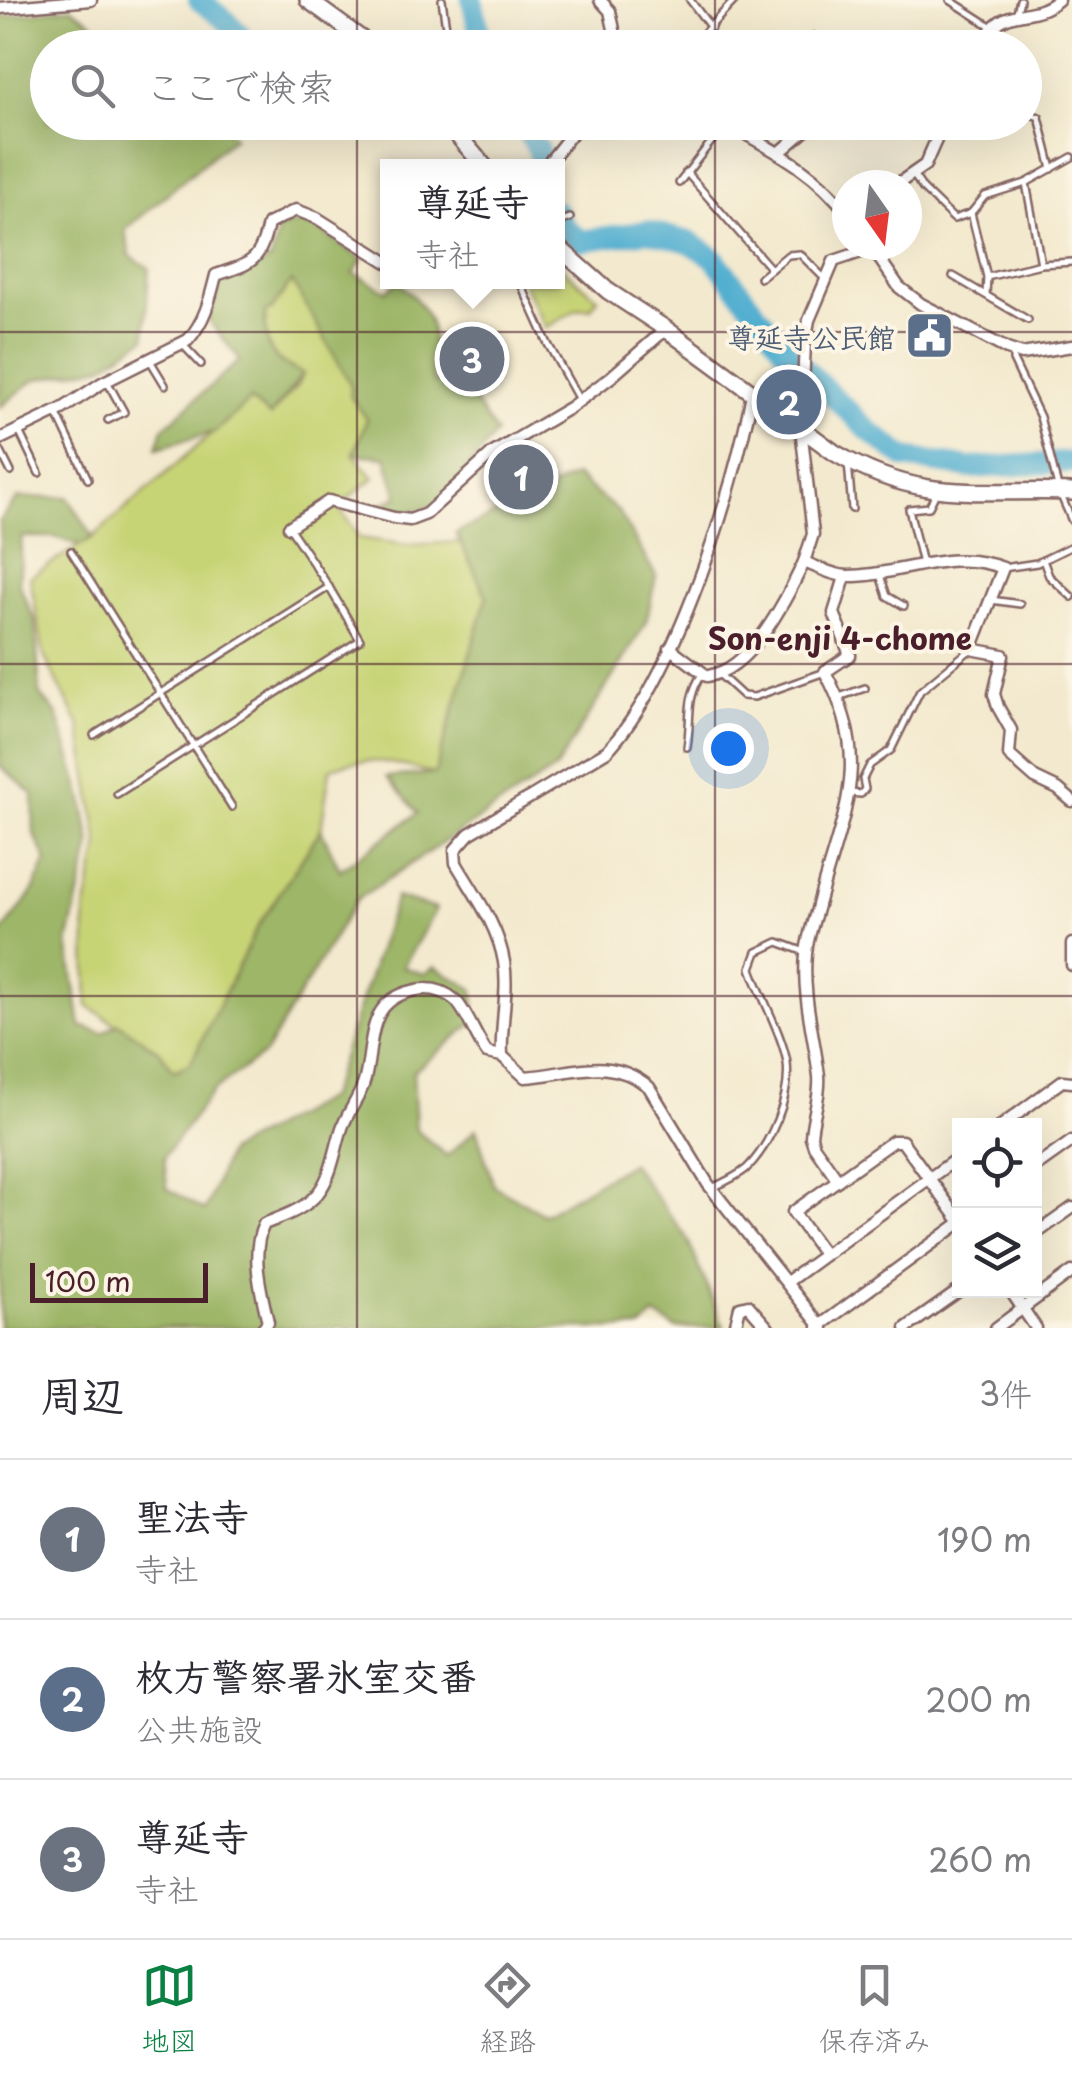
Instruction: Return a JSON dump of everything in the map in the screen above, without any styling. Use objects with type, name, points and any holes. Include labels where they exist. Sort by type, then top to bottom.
[{"type":"street","points":[[0,8],[91,0]]},
{"type":"street","points":[[308,0],[349,30]]},
{"type":"street","points":[[600,0],[610,11],[614,30]]},
{"type":"street","points":[[990,30],[1007,12],[1019,6],[1041,9],[1058,0]]},
{"type":"street","points":[[462,140],[478,159]]},
{"type":"street","points":[[756,140],[832,190]]},
{"type":"street","points":[[779,153],[794,140]]},
{"type":"street","points":[[918,170],[925,165],[936,140]]},
{"type":"street","points":[[0,439],[182,343],[198,328],[209,306],[216,275],[251,263],[263,250],[268,224],[282,215],[296,210],[317,218],[380,258]]},
{"type":"street","points":[[565,253],[608,292],[666,329],[848,461],[891,480],[937,490],[1065,491]]},
{"type":"street","points":[[670,648],[702,673],[720,674],[772,626],[804,562],[813,534],[801,428],[805,343],[809,320],[837,260]]},
{"type":"street","points":[[880,260],[899,287],[921,304],[1014,351],[1022,354],[1072,346]]},
{"type":"street","points":[[289,527],[330,500],[394,518],[410,520],[426,514],[493,453],[580,401],[666,329]]},
{"type":"street","points":[[502,1056],[505,964],[497,933],[456,862],[455,850],[460,841],[496,816],[607,750],[623,734],[670,648],[716,533],[752,394]]},
{"type":"street","points":[[804,562],[844,576],[979,559],[1003,568],[971,649],[1003,655],[994,694],[1011,730],[1009,754],[1035,778],[1072,801]]},
{"type":"street","points":[[838,1180],[812,1137],[819,1079],[807,1018],[806,952],[850,793],[851,734],[825,672],[850,654],[834,612],[844,576]]},
{"type":"street","points":[[1072,944],[1072,965]]},
{"type":"street","points":[[263,1328],[268,1322],[256,1248],[264,1224],[302,1208],[320,1192],[343,1125],[364,1082],[372,1029],[382,1007],[398,994],[424,988],[446,993],[460,1004],[473,1034],[487,1052],[502,1056],[525,1077],[610,1067],[634,1075],[649,1087],[712,1188],[820,1327],[952,1228]]},
{"type":"street","points":[[1012,1118],[1062,1081],[1072,1082]]},
{"type":"street","points":[[823,1253],[793,1212],[893,1141],[902,1142],[952,1211]]},
{"type":"street","points":[[1042,1163],[1072,1142]]},
{"type":"street","points":[[787,1282],[952,1162]]},
{"type":"street","points":[[1042,1229],[1072,1208]]},
{"type":"street","points":[[996,1328],[1072,1272]]},
{"type":"street","points":[[906,1328],[952,1296]]},
{"type":"street","points":[[1016,1298],[1036,1328]]},
{"type":"street","points":[[736,1328],[740,1307],[748,1305],[768,1328]]},
{"type":"lane","points":[[442,0],[446,30]]},
{"type":"lane","points":[[690,0],[710,28],[735,0]]},
{"type":"lane","points":[[724,0],[729,7]]},
{"type":"lane","points":[[950,0],[992,27]]},
{"type":"lane","points":[[1042,129],[1052,169]]},
{"type":"lane","points":[[680,183],[711,140]]},
{"type":"lane","points":[[922,184],[954,218],[971,213],[985,196],[1026,184],[1072,157]]},
{"type":"lane","points":[[686,172],[771,270]]},
{"type":"lane","points":[[1026,184],[1042,264]]},
{"type":"lane","points":[[971,213],[987,277],[986,295]]},
{"type":"lane","points":[[565,220],[570,218]]},
{"type":"lane","points":[[760,278],[788,255],[800,254],[826,280]]},
{"type":"lane","points":[[987,277],[1042,264],[1072,262]]},
{"type":"lane","points":[[953,276],[1028,320]]},
{"type":"lane","points":[[523,289],[580,401]]},
{"type":"lane","points":[[182,343],[202,364]]},
{"type":"lane","points":[[1014,351],[1013,360],[1035,405],[1072,521]]},
{"type":"lane","points":[[150,359],[166,385]]},
{"type":"lane","points":[[107,381],[124,412],[108,420]]},
{"type":"lane","points":[[56,412],[88,479]]},
{"type":"lane","points":[[18,429],[39,473]]},
{"type":"lane","points":[[0,450],[11,472]]},
{"type":"lane","points":[[848,461],[852,509]]},
{"type":"lane","points":[[922,564],[909,509],[929,507],[937,490]]},
{"type":"lane","points":[[117,794],[360,640],[289,527]]},
{"type":"lane","points":[[1003,568],[1043,560],[1072,546]]},
{"type":"lane","points":[[71,551],[232,807]]},
{"type":"lane","points":[[1043,560],[1049,576],[1072,598]]},
{"type":"lane","points":[[880,572],[887,596],[904,606]]},
{"type":"lane","points":[[94,735],[329,587]]},
{"type":"lane","points":[[990,600],[1020,604]]},
{"type":"lane","points":[[850,793],[861,794],[865,788],[862,779],[870,765],[890,750],[920,691],[971,649]]},
{"type":"lane","points":[[720,674],[744,696],[754,697],[772,694],[825,672]]},
{"type":"lane","points":[[687,746],[692,719],[690,693],[702,673]]},
{"type":"lane","points":[[838,698],[865,688]]},
{"type":"lane","points":[[712,1188],[743,1172],[760,1154],[782,1105],[787,1080],[782,1046],[751,968],[757,952],[778,942],[806,952]]},
{"type":"green space","points":[[71,7],[103,30],[30,30],[30,140],[230,140],[125,230],[130,256],[149,268],[145,338],[103,366],[34,380],[0,407],[0,17]]},
{"type":"green space","points":[[306,221],[362,259],[354,273],[386,291],[406,289],[427,315],[433,381],[461,383],[496,433],[441,504],[395,515],[377,506],[398,497],[386,457],[354,454],[367,419],[351,397],[351,385],[292,281],[272,309],[265,312],[266,336],[276,357],[303,374],[270,416],[250,400],[215,432],[157,448],[163,428],[240,360],[208,320],[222,281],[271,260],[279,228]]},
{"type":"green space","points":[[565,271],[598,298],[591,308],[577,309],[546,328],[526,289],[565,289]]},
{"type":"green space","points":[[292,280],[351,385],[351,397],[367,419],[354,454],[374,478],[338,506],[359,538],[409,545],[460,542],[487,597],[435,774],[369,761],[330,769],[321,829],[257,928],[190,1064],[174,1071],[160,1052],[88,1006],[85,912],[99,845],[80,726],[44,656],[30,577],[93,537],[250,400],[270,416],[296,387],[303,374],[282,363],[271,351],[265,325],[265,312],[272,309]]},
{"type":"green space","points":[[575,476],[619,512],[656,576],[646,623],[556,768],[356,900],[265,1053],[213,1091],[164,1157],[167,1188],[205,1211],[228,1152],[329,1097],[396,897],[436,909],[403,967],[424,974],[435,967],[473,989],[476,1021],[413,1072],[416,1130],[447,1156],[476,1129],[494,1186],[544,1214],[631,1163],[687,1238],[724,1327],[675,1328],[655,1315],[642,1328],[0,1328],[0,935],[31,895],[47,861],[34,834],[33,794],[0,766],[0,520],[18,498],[68,497],[93,537],[80,545],[55,537],[22,537],[19,584],[35,621],[40,695],[57,714],[82,795],[91,844],[68,943],[81,1026],[103,1033],[118,1023],[160,1052],[174,1071],[190,1064],[257,928],[321,829],[340,870],[418,813],[387,777],[435,773],[487,597],[456,533]]},
{"type":"waterway","points":[[199,0],[235,30]]},
{"type":"waterway","points":[[472,0],[479,30]]},
{"type":"waterway","points":[[532,140],[541,159]]},
{"type":"waterway","points":[[565,228],[581,241],[647,231],[689,242],[713,257],[789,354],[868,430],[905,458],[971,468],[1072,462]]},
{"type":"place","name":"尊延寺公民館","points":[[930,336]]},
{"type":"place","name":"尊延寺","points":[[472,359]]},
{"type":"place","name":"枚方警察署氷室交番","points":[[789,402]]},
{"type":"place","name":"聖法寺","points":[[521,477]]},
{"type":"district","name":"Son-enji 4-chome","points":[[840,637]]}]
